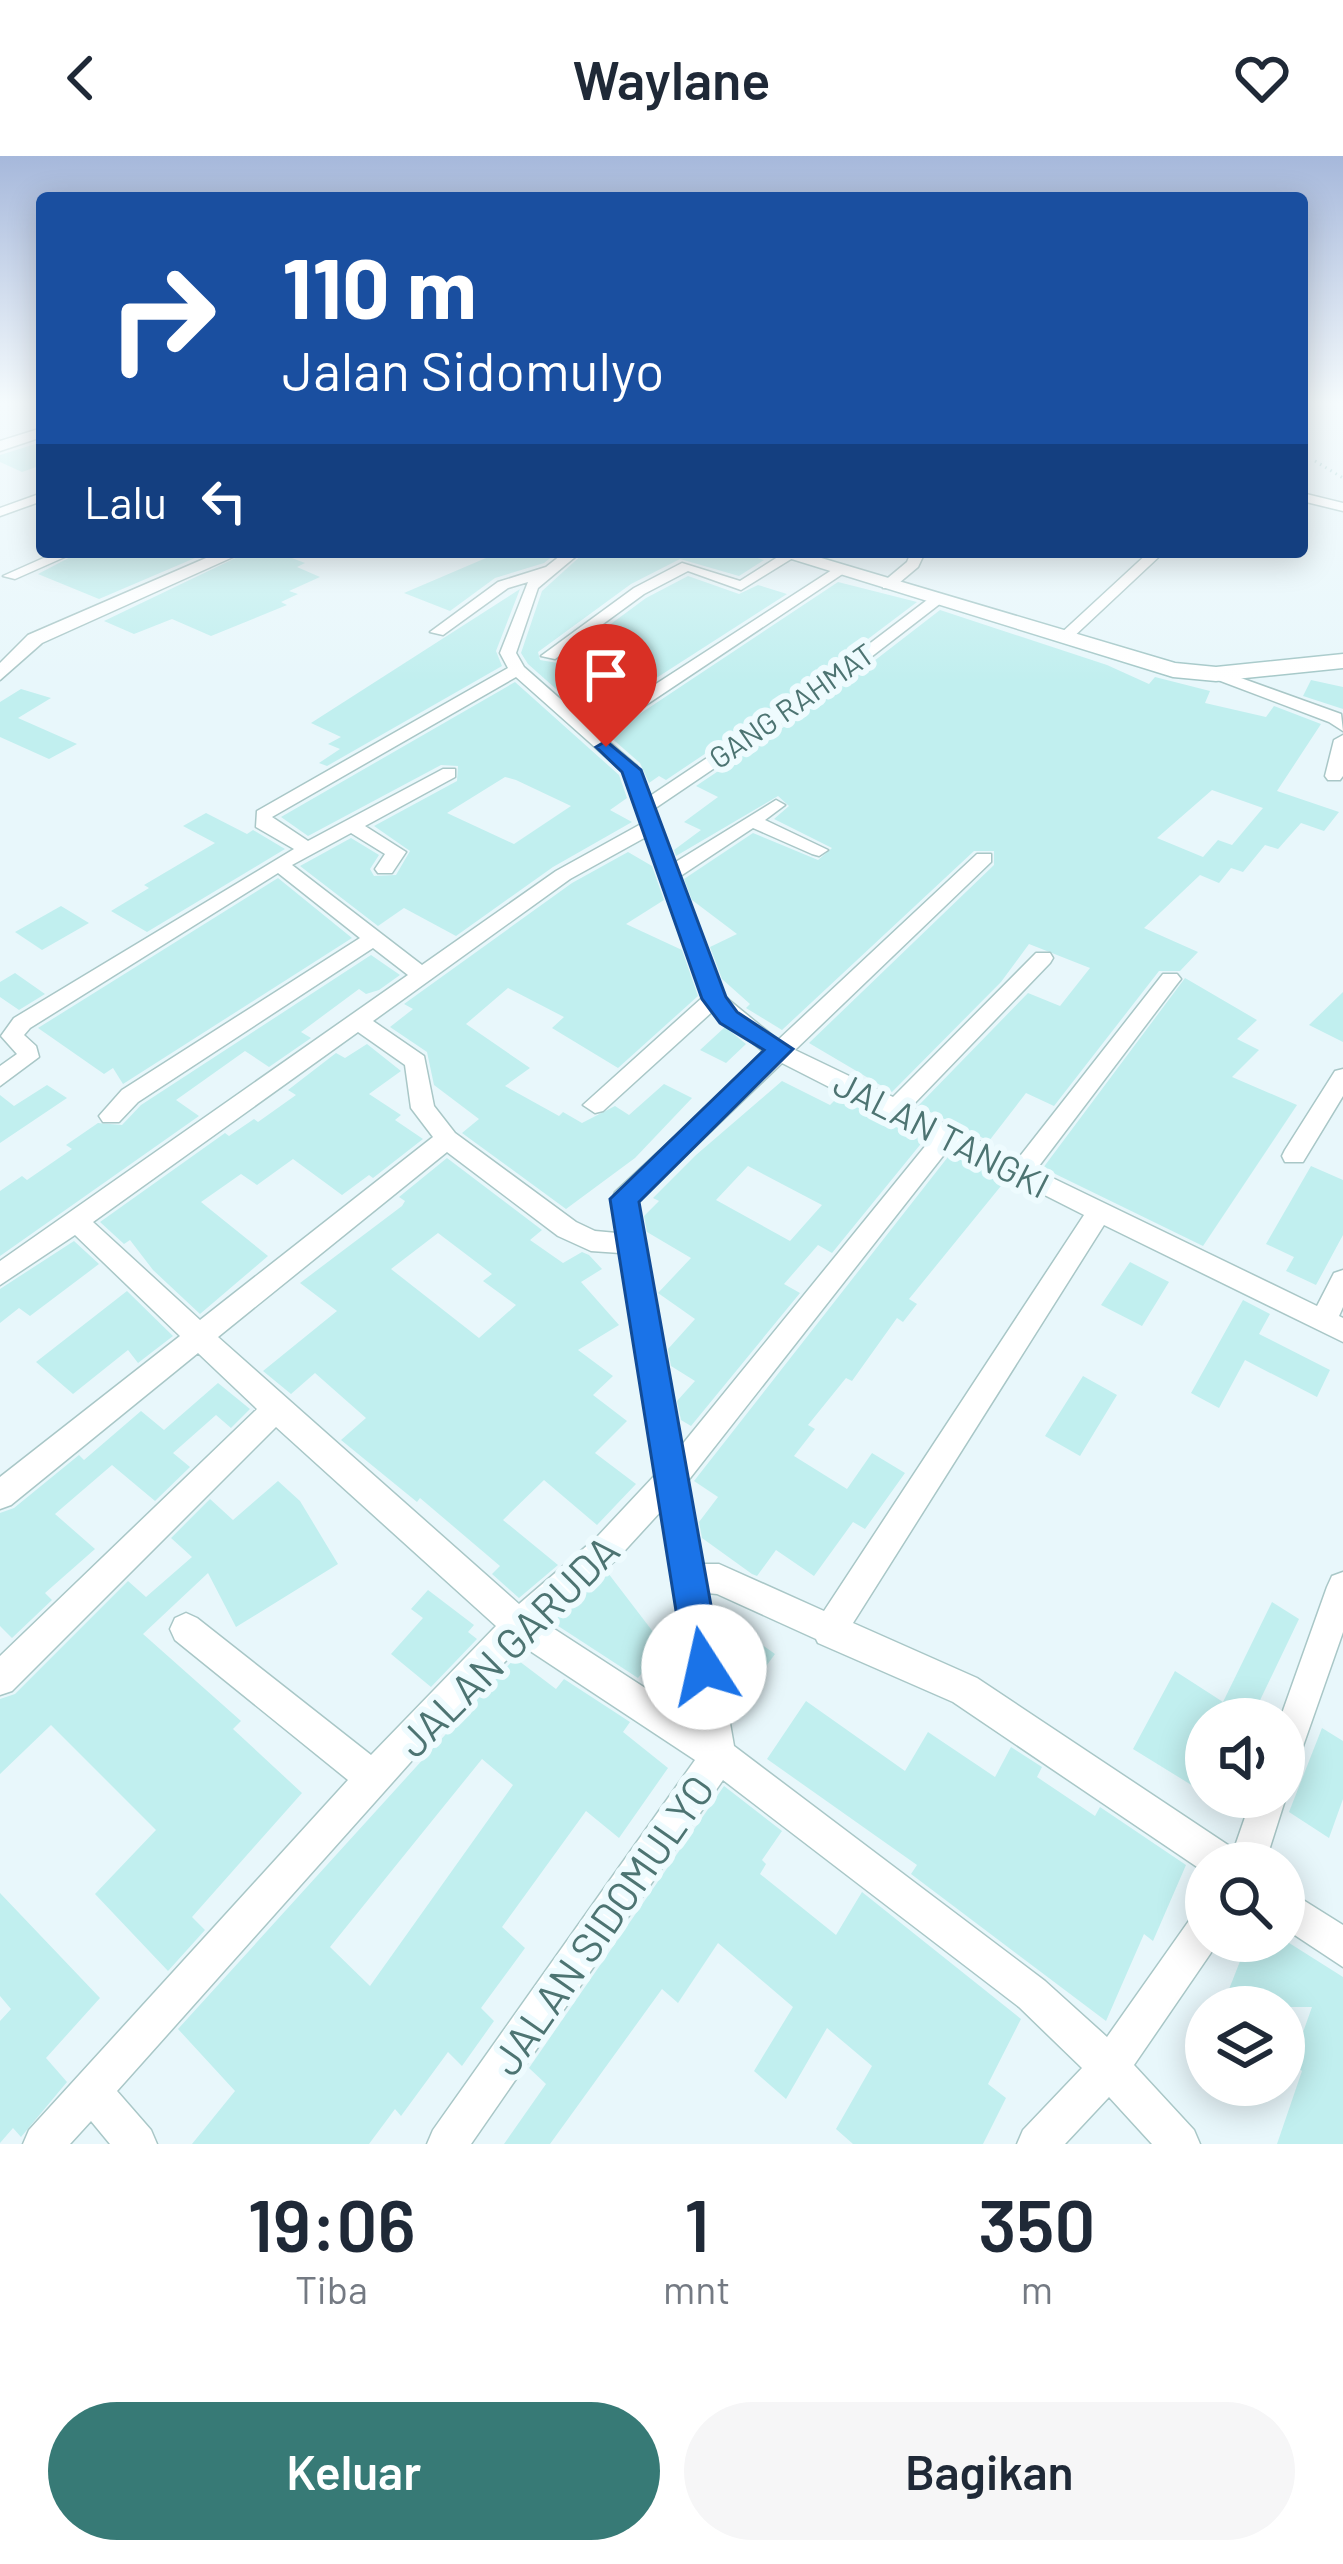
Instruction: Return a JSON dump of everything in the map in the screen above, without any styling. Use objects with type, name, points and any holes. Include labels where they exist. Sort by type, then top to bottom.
[{"type":"main road","points":[[797,558],[1173,670],[1216,674],[1343,661]]},
{"type":"street","points":[[1308,498],[1343,507]]},
{"type":"street","points":[[0,512],[36,499]]},
{"type":"street","points":[[10,576],[54,558]]},
{"type":"street","points":[[0,674],[10,652],[221,558]]},
{"type":"street","points":[[565,558],[531,586],[508,653],[517,670],[631,770],[714,999],[595,1105]]},
{"type":"street","points":[[549,656],[639,591],[687,566],[741,586],[779,558]]},
{"type":"street","points":[[888,585],[915,558]]},
{"type":"street","points":[[1064,638],[1151,558]]},
{"type":"street","points":[[438,632],[503,585],[547,570]]},
{"type":"street","points":[[592,733],[840,571]]},
{"type":"street","name":"GANG RAHMAT","points":[[0,1275],[648,817],[936,600]]},
{"type":"street","points":[[308,849],[263,823],[262,815],[517,670]]},
{"type":"street","points":[[1216,674],[1334,718],[1343,726]]},
{"type":"street","points":[[1334,776],[1343,740]]},
{"type":"street","points":[[0,1078],[29,1055],[12,1036],[15,1028],[280,864],[449,773]]},
{"type":"street","points":[[671,874],[776,805]]},
{"type":"street","points":[[754,822],[819,850]]},
{"type":"street","points":[[352,826],[396,852],[385,869]]},
{"type":"street","points":[[780,1049],[985,858]]},
{"type":"street","points":[[280,864],[424,977]]},
{"type":"street","points":[[111,1116],[130,1096],[374,938]]},
{"type":"street","points":[[896,1109],[1043,958]]},
{"type":"street","points":[[1020,1173],[1170,979]]},
{"type":"street","name":"JALAN TANGKI","points":[[714,999],[729,1018],[780,1049],[1098,1214],[1333,1326]]},
{"type":"street","points":[[359,1022],[416,1060],[423,1108],[447,1138],[567,1229],[591,1241],[630,1244]]},
{"type":"street","name":"JALAN SIDOMULYO","points":[[447,2144],[719,1756],[624,1199],[780,1049]]},
{"type":"street","points":[[1294,1156],[1343,1077]]},
{"type":"street","points":[[1319,1117],[1343,1129]]},
{"type":"street","name":"JALAN GARUDA","points":[[43,2144],[373,1778],[518,1625],[607,1548],[674,1476],[946,1136],[938,1132]]},
{"type":"street","points":[[0,1495],[447,1138]]},
{"type":"street","points":[[829,1632],[1098,1214]]},
{"type":"street","points":[[76,1221],[276,1409],[518,1625],[719,1756],[1064,2020],[1180,2144]]},
{"type":"street","points":[[1333,1326],[1343,1280]]},
{"type":"street","points":[[0,1679],[276,1409]]},
{"type":"street","points":[[688,1578],[719,1579],[965,1690],[1191,1842]]},
{"type":"street","points":[[1304,1698],[1343,1587]]},
{"type":"street","points":[[186,1629],[373,1778]]},
{"type":"street","points":[[1305,1921],[1343,1948]]},
{"type":"street","points":[[1037,2144],[1107,2070],[1185,1958]]},
{"type":"street","points":[[91,2091],[137,2144]]},
{"type":"building","points":[[69,558],[195,558],[99,599],[38,574]]},
{"type":"building","points":[[235,558],[292,558],[305,563],[297,567],[320,577],[289,591],[298,594],[281,602],[287,605],[211,636],[172,619],[134,634],[104,621]]},
{"type":"building","points":[[486,558],[550,558],[495,578],[450,611],[404,593]]},
{"type":"building","points":[[578,558],[758,558],[764,560],[739,576],[680,559],[631,584],[538,652],[540,660],[558,663],[646,598],[688,576],[739,594],[758,585],[787,594],[591,720],[521,653],[542,591]]},
{"type":"building","points":[[838,582],[917,602],[803,688],[666,780],[659,776],[649,783],[640,763],[608,735]]},
{"type":"building","points":[[520,589],[496,651],[502,666],[327,766],[319,763],[340,749],[328,744],[341,737],[311,723]]},
{"type":"building","points":[[940,610],[1107,665],[1149,684],[1155,677],[1210,691],[1205,703],[1266,717],[1274,706],[1321,724],[1277,791],[1339,812],[1324,831],[1301,823],[1278,849],[1265,845],[1243,872],[1231,868],[1219,883],[1200,875],[1144,928],[1198,952],[1180,971],[1159,971],[1054,1106],[1026,1093],[989,1141],[918,1106],[1028,993],[1060,1006],[1090,968],[1029,944],[1001,982],[892,1092],[809,1043],[994,865],[994,851],[974,851],[782,1030],[746,1008],[750,1004],[722,979],[710,947],[737,934],[692,900],[684,879],[753,833],[818,860],[832,848],[774,819],[789,806],[778,796],[676,856],[674,850],[701,830],[684,822],[718,797],[696,786],[821,702]],"holes":[[[1212,790],[1263,808],[1232,845],[1218,840],[1203,857],[1157,838]]]},
{"type":"building","points":[[1311,680],[1343,687],[1343,709],[1303,696]]},
{"type":"building","points":[[515,682],[619,775],[627,798],[610,810],[632,822],[553,867],[456,936],[404,908],[378,926],[300,866],[351,838],[379,855],[370,869],[374,876],[396,875],[410,851],[374,826],[457,781],[458,766],[441,765],[308,836],[281,817]],"holes":[[[505,777],[571,806],[514,844],[447,813]]]},
{"type":"building","points":[[21,689],[51,698],[18,718],[77,744],[49,759],[0,737],[0,702]]},
{"type":"building","points":[[206,813],[247,834],[253,830],[285,849],[147,932],[111,911],[149,888],[144,885],[215,843],[183,826]]},
{"type":"building","points":[[628,852],[652,866],[664,900],[626,924],[682,950],[698,996],[618,1068],[552,1028],[564,1017],[508,988],[466,1024],[530,1068],[505,1086],[559,1116],[563,1112],[582,1123],[615,1106],[629,1115],[664,1084],[692,1098],[635,1158],[566,1209],[462,1133],[479,1119],[434,1085],[427,1052],[390,1027],[413,1009],[404,1004],[572,883]]},
{"type":"building","points":[[278,878],[352,938],[123,1084],[113,1068],[104,1074],[38,1028]]},
{"type":"building","points":[[61,906],[89,923],[42,950],[15,932]]},
{"type":"building","points":[[371,955],[400,975],[379,990],[366,994],[359,989],[301,1032],[311,1038],[269,1067],[245,1051],[176,1100],[199,1116],[0,1256],[0,1191],[22,1176],[27,1180],[72,1149],[66,1145],[98,1123],[122,1125],[141,1105]]},
{"type":"building","points":[[15,973],[45,994],[19,1010],[0,997],[0,982]]},
{"type":"building","points":[[1185,978],[1257,1020],[1237,1039],[1259,1050],[1232,1077],[1297,1105],[1203,1246],[1043,1168]]},
{"type":"building","points":[[1343,992],[1343,1042],[1309,1025]]},
{"type":"building","points":[[725,1027],[746,1044],[726,1063],[700,1050]]},
{"type":"building","points":[[367,1044],[401,1071],[369,1094],[401,1115],[395,1120],[423,1139],[373,1178],[369,1175],[342,1195],[293,1159],[257,1185],[241,1174],[201,1202],[268,1256],[200,1314],[153,1270],[130,1240],[124,1244],[100,1222],[225,1133],[229,1136],[254,1119],[258,1122],[296,1095],[288,1090],[336,1053],[345,1058]]},
{"type":"building","points":[[782,1081],[830,1105],[838,1097],[924,1140],[832,1253],[818,1245],[784,1284],[800,1293],[691,1426],[681,1420],[677,1401],[695,1381],[671,1366],[668,1349],[695,1319],[658,1293],[691,1258],[647,1232],[644,1216],[659,1201],[653,1198]],"holes":[[[748,1166],[822,1205],[790,1241],[716,1200]]]},
{"type":"building","points":[[47,1085],[67,1098],[0,1143],[0,1095],[14,1106]]},
{"type":"building","points":[[951,1153],[1005,1181],[909,1299],[917,1304],[903,1322],[897,1318],[852,1381],[846,1378],[808,1425],[815,1429],[794,1456],[847,1489],[872,1453],[905,1473],[865,1529],[853,1522],[814,1576],[776,1550],[757,1576],[752,1574],[702,1538],[699,1522],[718,1497],[694,1481]]},
{"type":"building","points":[[447,1158],[542,1230],[530,1240],[563,1263],[582,1252],[589,1255],[602,1269],[581,1282],[619,1325],[578,1350],[613,1376],[593,1395],[627,1421],[595,1453],[636,1484],[597,1525],[544,1480],[503,1520],[558,1565],[519,1598],[492,1574],[500,1566],[420,1498],[417,1502],[341,1440],[366,1418],[315,1373],[291,1394],[263,1371],[337,1311],[300,1283],[402,1206],[405,1201],[399,1197]],"holes":[[[438,1233],[492,1274],[483,1281],[516,1305],[479,1338],[391,1269]]]},
{"type":"building","points":[[1311,1166],[1343,1180],[1343,1235],[1316,1285],[1286,1271],[1294,1257],[1266,1244]]},
{"type":"building","points":[[74,1241],[99,1264],[30,1316],[19,1308],[0,1323],[0,1289]]},
{"type":"building","points":[[1130,1262],[1169,1282],[1142,1326],[1101,1305]]},
{"type":"building","points":[[127,1291],[173,1336],[138,1363],[128,1350],[73,1394],[36,1362]]},
{"type":"building","points":[[1243,1300],[1270,1314],[1259,1334],[1330,1370],[1317,1397],[1245,1360],[1219,1408],[1191,1393]]},
{"type":"building","points":[[1083,1376],[1117,1395],[1080,1456],[1045,1436]]},
{"type":"building","points":[[218,1383],[250,1409],[231,1428],[216,1415],[173,1453],[190,1467],[155,1501],[112,1465],[55,1514],[95,1549],[45,1593],[52,1600],[12,1638],[0,1626],[0,1513],[14,1508],[79,1455],[84,1460],[141,1411],[164,1430]]},
{"type":"building","points":[[278,1481],[300,1501],[338,1564],[236,1627],[208,1573],[143,1634],[241,1721],[233,1729],[302,1793],[192,1917],[205,1930],[168,1971],[95,1894],[156,1830],[51,1725],[0,1774],[0,1699],[15,1694],[128,1581],[146,1597],[192,1557],[171,1538],[210,1499],[233,1520]]},
{"type":"building","points":[[608,1573],[683,1671],[685,1680],[673,1689],[646,1668],[638,1678],[552,1622]]},
{"type":"building","points":[[428,1590],[474,1625],[468,1632],[477,1639],[431,1687],[391,1654],[423,1618],[411,1609]]},
{"type":"building","points":[[1272,1602],[1299,1619],[1261,1698],[1225,1698]]},
{"type":"building","points":[[741,1630],[775,1654],[756,1680],[723,1656]]},
{"type":"building","points":[[515,1658],[556,1689],[564,1679],[630,1722],[623,1732],[668,1768],[619,1838],[586,1811],[502,1927],[525,1948],[481,2008],[494,2021],[462,2066],[448,2052],[401,2116],[395,2109],[369,2144],[192,2144],[235,2091],[178,2029]],"holes":[[[482,1759],[513,1785],[370,1986],[330,1947]]]},
{"type":"building","points":[[1175,1671],[1217,1698],[1185,1698],[1185,1781],[1133,1749]]},
{"type":"building","points":[[806,1701],[905,1771],[928,1732],[995,1777],[1011,1747],[1042,1767],[1037,1777],[1095,1816],[1100,1807],[1185,1867],[1153,1941],[1144,1934],[1106,2021],[911,1874],[917,1865],[767,1759]]},
{"type":"building","points":[[1322,1728],[1343,1741],[1343,1799],[1329,1838],[1298,1818],[1305,1818],[1305,1771]]},
{"type":"building","points":[[724,1786],[782,1831],[762,1860],[766,1864],[760,1874],[836,1935],[862,1892],[1021,2019],[988,2084],[1006,2098],[983,2144],[853,2144],[836,2129],[872,2066],[827,2028],[786,2099],[754,2071],[793,2007],[718,1943],[678,2003],[662,1989],[550,2144],[504,2144],[546,2084],[529,2068]]},
{"type":"building","points":[[0,1893],[100,1998],[46,2058],[67,2082],[21,2137],[13,2128],[0,2143],[0,2021],[11,2009],[0,1996]]},
{"type":"building","points":[[1305,1953],[1343,1977],[1343,2144],[1277,2144],[1290,2106],[1305,2106],[1305,2027],[1312,2007],[1305,2007],[1305,1986],[1230,1986],[1240,1962],[1305,1962]]},
{"type":"route","points":[[606,747],[631,770],[714,999],[729,1018],[780,1049],[624,1199],[704,1667]]}]
